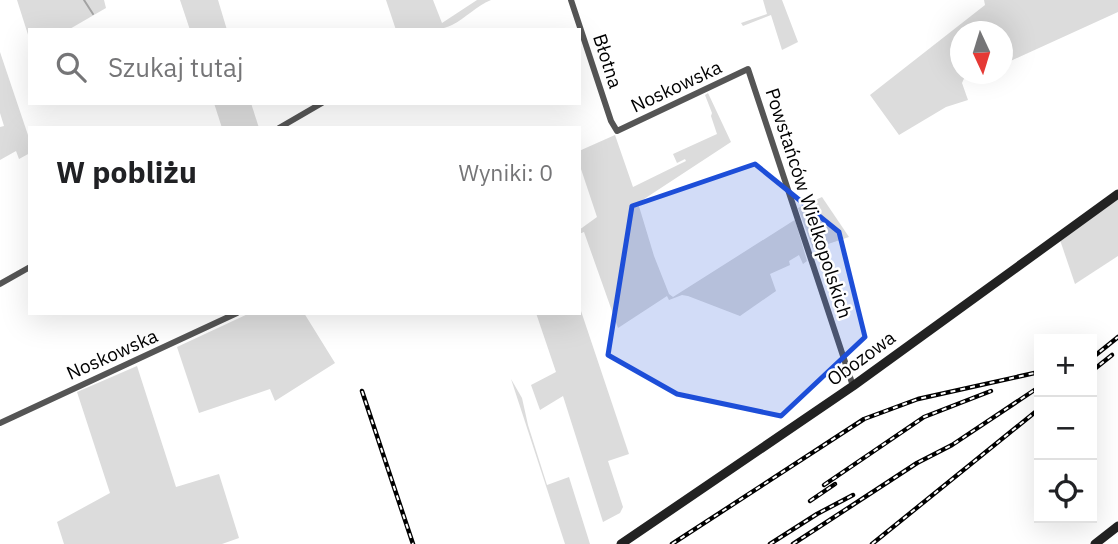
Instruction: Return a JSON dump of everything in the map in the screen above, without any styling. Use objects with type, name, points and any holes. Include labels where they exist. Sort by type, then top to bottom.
[{"type":"street","name":"Błotna","points":[[571,0],[580,28]]},
{"type":"street","name":"Błotna","points":[[581,30],[611,121],[617,131]]},
{"type":"street","name":"Noskowska","points":[[617,131],[748,69]]},
{"type":"street","name":"Powstańców Wielkopolskich","points":[[748,69],[853,386]]},
{"type":"street","points":[[282,126],[319,105]]},
{"type":"street","name":"Obozowa","points":[[621,544],[853,386],[1118,194]]},
{"type":"street","points":[[0,284],[28,268]]},
{"type":"street","name":"Noskowska","points":[[0,423],[233,315]]},
{"type":"street","points":[[1095,544],[1118,526]]},
{"type":"highlighted area","points":[[755,164],[839,232],[865,337],[781,416],[677,394],[608,355],[632,206]]},
{"type":"shaded area","points":[[17,0],[104,0],[106,8],[71,28],[28,28],[28,35]]},
{"type":"shaded area","points":[[180,0],[218,0],[226,28],[189,28]]},
{"type":"shaded area","points":[[386,0],[433,0],[442,23],[477,0],[491,0],[452,25],[442,28],[395,28]]},
{"type":"shaded area","points":[[763,0],[782,0],[798,42],[782,50],[771,15],[743,26],[741,23],[767,14]]},
{"type":"shaded area","points":[[984,0],[1118,0],[1118,12],[1013,60],[1013,21],[965,21],[985,5]]},
{"type":"shaded area","points":[[950,32],[950,84],[962,84],[968,100],[946,107],[899,135],[870,95]]},
{"type":"shaded area","points":[[0,52],[28,135],[28,154],[19,159],[16,151],[0,160],[0,127],[4,126],[0,113]]},
{"type":"shaded area","points":[[708,93],[731,142],[638,203],[669,294],[673,297],[795,220],[807,261],[803,264],[799,255],[789,261],[790,265],[770,274],[776,291],[740,316],[688,296],[682,295],[669,300],[667,296],[618,328],[584,232],[581,233],[581,229],[597,217],[581,169],[581,150],[615,135],[633,187],[686,161],[685,159],[677,163],[673,154],[717,134],[705,95]]},
{"type":"shaded area","points":[[215,105],[252,105],[258,126],[221,126]]},
{"type":"shaded area","points":[[822,197],[849,237],[813,249],[798,208]]},
{"type":"shaded area","points":[[1118,199],[1118,256],[1075,284],[1060,240]]},
{"type":"shaded area","points":[[581,311],[629,454],[608,461],[623,507],[620,513],[603,522],[563,396],[540,410],[531,385],[556,372],[537,315],[581,315]]},
{"type":"shaded area","points":[[246,315],[305,315],[335,363],[275,401],[270,389],[199,413],[177,347]]},
{"type":"shaded area","points":[[137,366],[176,487],[219,474],[239,538],[222,544],[64,544],[57,522],[110,493],[77,392]]},
{"type":"shaded area","points":[[511,379],[522,398],[547,485],[569,477],[590,544],[565,544]]},
{"type":"waterway","points":[[84,0],[93,14]]},
{"type":"railway","points":[[1097,354],[1118,337]]},
{"type":"railway","points":[[1097,367],[1112,355]]},
{"type":"railway","points":[[672,544],[864,419],[918,399],[1034,373]]},
{"type":"railway","points":[[793,544],[1034,390]]},
{"type":"railway","points":[[362,391],[413,544]]},
{"type":"railway","points":[[824,485],[924,417],[991,391]]},
{"type":"railway","points":[[872,544],[1034,413]]},
{"type":"railway","points":[[810,501],[835,484]]},
{"type":"railway","points":[[770,544],[853,495]]}]
